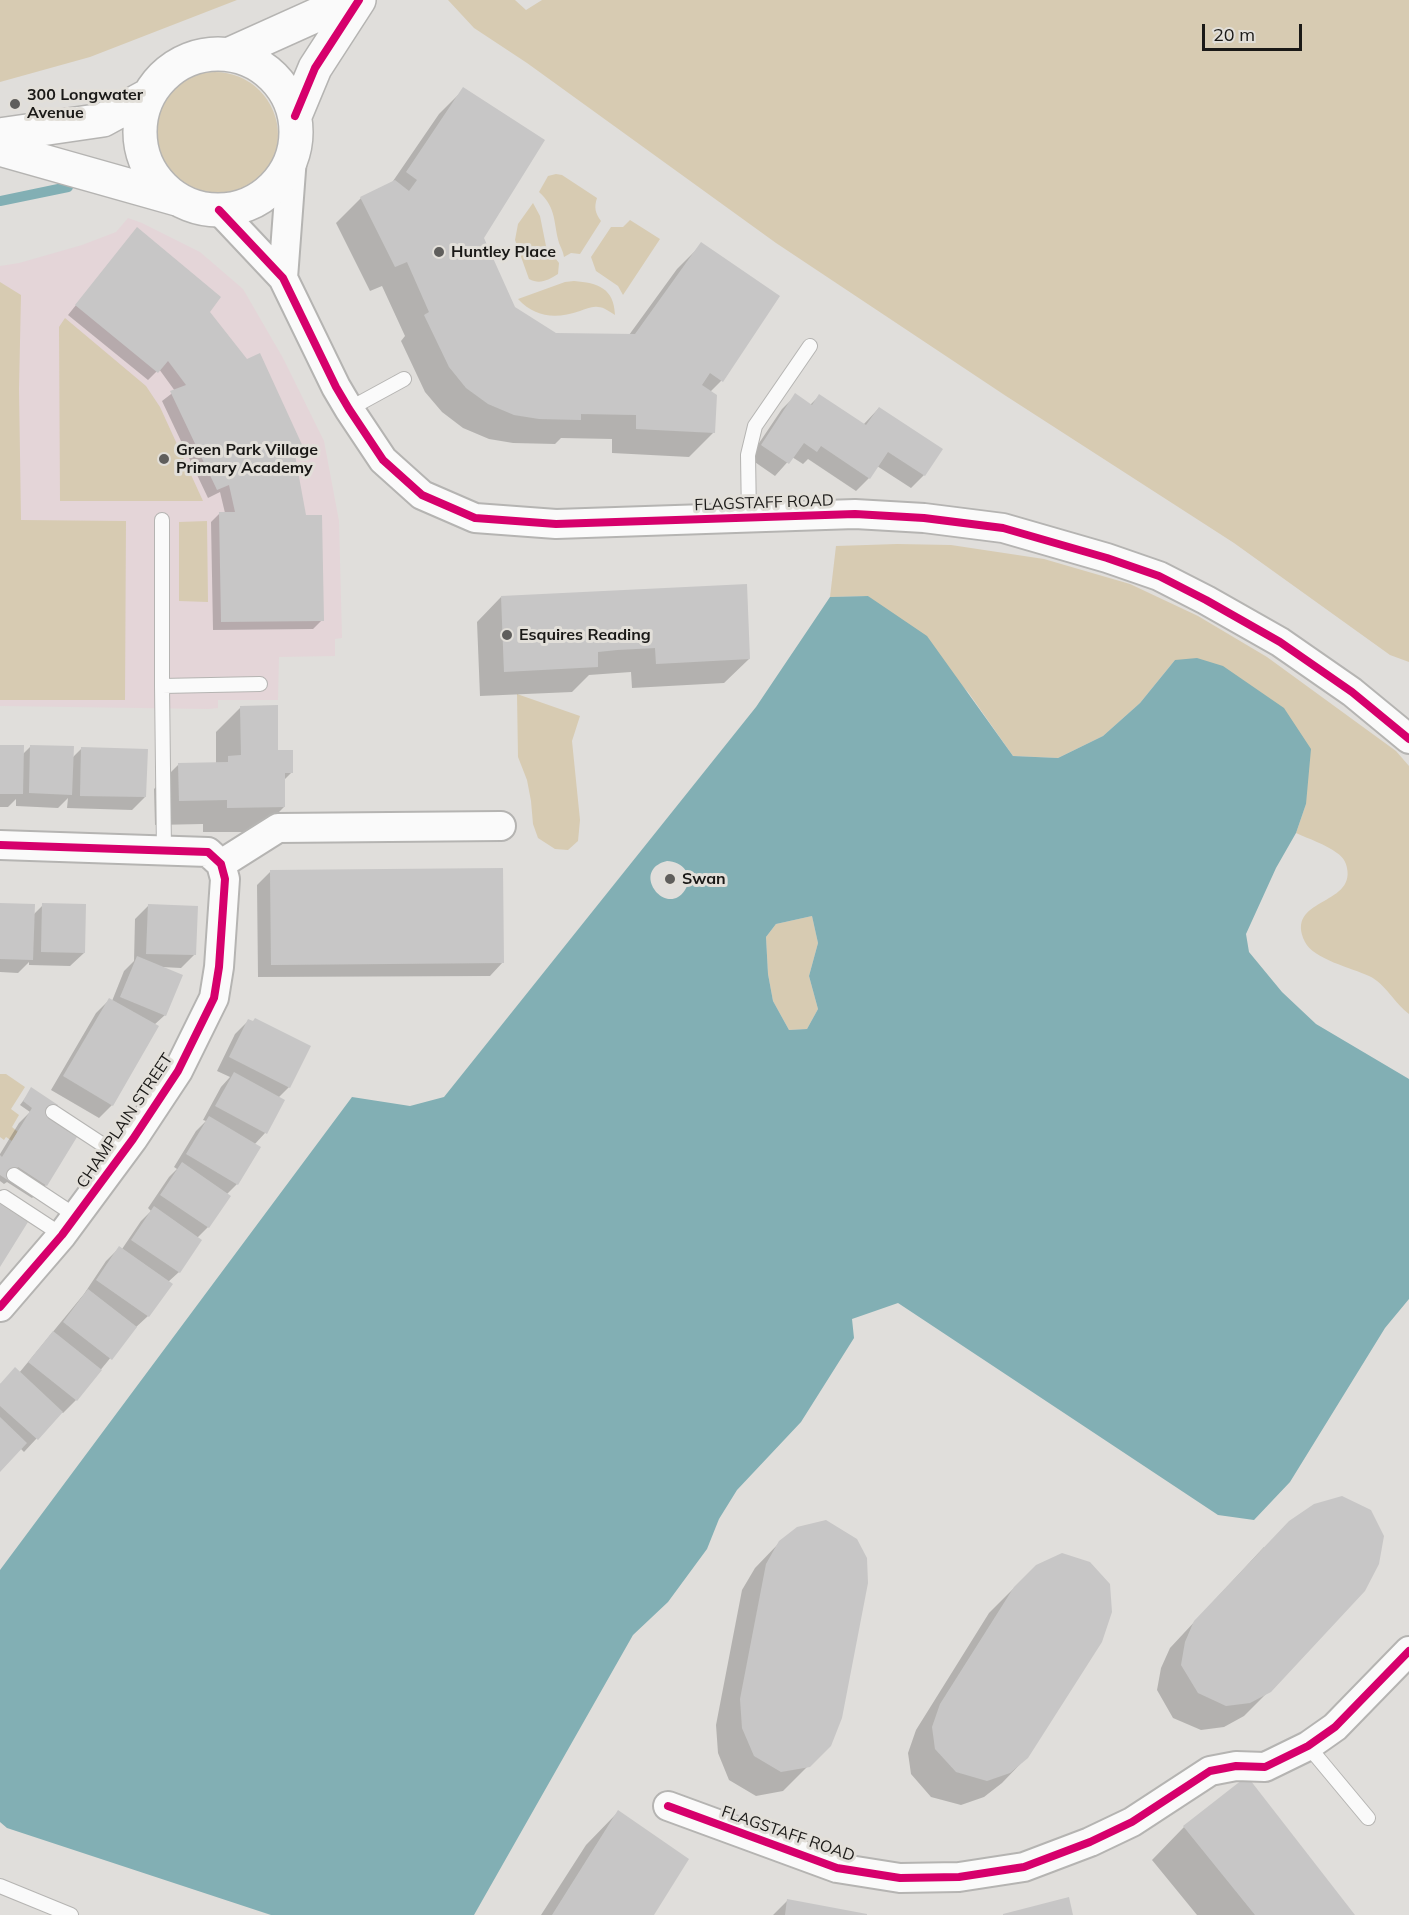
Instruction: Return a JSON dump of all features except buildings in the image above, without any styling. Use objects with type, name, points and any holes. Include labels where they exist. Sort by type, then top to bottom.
[{"type":"street","points":[[230,54],[350,0]]},
{"type":"street","points":[[295,116],[315,68],[359,0]]},
{"type":"street","points":[[177,199],[160,183],[144,158],[140,131],[142,112],[149,95],[164,75],[186,60],[205,54],[230,54],[258,64],[274,77],[286,93],[295,116],[296,138],[292,157],[283,278]]},
{"type":"street","points":[[0,135],[104,120],[149,95]]},
{"type":"street","points":[[0,149],[198,207],[219,210],[240,207],[263,196],[279,181],[292,157]]},
{"type":"street","name":"FLAGSTAFF ROAD","points":[[219,210],[283,278],[349,409],[383,460],[422,495],[476,518],[556,525],[855,514],[924,518],[1003,528],[1107,558],[1159,576],[1206,600],[1280,642],[1352,692],[1394,724],[1409,739]]},
{"type":"street","points":[[0,845],[208,852],[221,864],[278,828],[501,826]]},
{"type":"street","name":"CHAMPLAIN STREET","points":[[5,1295],[69,1225],[178,1071],[214,998],[218,978],[225,879],[221,864]]},
{"type":"street","name":"FLAGSTAFF ROAD","points":[[668,1806],[837,1868],[900,1878],[958,1877],[1024,1867],[1132,1822],[1210,1771],[1236,1766],[1265,1767],[1308,1746],[1335,1727],[1409,1651]]},
{"type":"lane","points":[[749,517],[748,455],[754,426],[810,346]]},
{"type":"lane","points":[[349,409],[404,378]]},
{"type":"lane","points":[[162,520],[164,851]]},
{"type":"lane","points":[[162,686],[260,684]]},
{"type":"lane","points":[[53,1112],[120,1156]]},
{"type":"lane","points":[[14,1175],[69,1225]]},
{"type":"lane","points":[[4,1197],[69,1225]]},
{"type":"lane","points":[[1308,1746],[1368,1818]]},
{"type":"lane","points":[[0,1886],[71,1915]]},
{"type":"shaded area","points":[[0,0],[237,0],[90,57],[0,82]]},
{"type":"shaded area","points":[[448,0],[515,0],[526,10],[542,0],[1409,0],[1409,662],[1390,655],[1234,543],[1006,396],[776,243],[527,63],[474,28]]},
{"type":"shaded area","points":[[215,72],[239,77],[260,90],[273,111],[278,135],[273,159],[260,180],[239,193],[215,198],[191,193],[170,180],[157,159],[152,135],[157,111],[170,90],[191,77]]},
{"type":"shaded area","points":[[562,175],[597,198],[596,210],[601,221],[580,254],[571,253],[564,257],[552,210],[539,192],[548,176]]},
{"type":"shaded area","points":[[533,203],[540,216],[546,246],[559,263],[558,274],[540,282],[529,279],[515,240],[518,224]]},
{"type":"shaded area","name":"Green Park Village Primary Academy","points":[[128,218],[200,252],[243,289],[283,358],[324,441],[339,521],[342,638],[335,639],[335,656],[279,657],[278,700],[218,700],[218,708],[209,709],[0,706],[0,266],[19,263],[82,245],[116,232]]},
{"type":"shaded area","points":[[630,220],[660,239],[623,295],[618,286],[596,271],[591,257],[611,227],[623,227]]},
{"type":"shaded area","points":[[0,282],[21,295],[19,389],[21,520],[126,521],[125,700],[0,700]]},
{"type":"shaded area","points":[[565,282],[590,283],[608,293],[612,299],[615,315],[600,307],[591,307],[571,314],[547,315],[532,310],[518,299]]},
{"type":"shaded area","points":[[65,318],[146,386],[160,407],[203,501],[60,501],[59,327]]},
{"type":"shaded area","points":[[207,521],[208,602],[179,601],[179,522]]},
{"type":"shaded area","points":[[951,545],[1044,559],[1130,584],[1198,616],[1267,657],[1396,751],[1409,766],[1409,1014],[1375,979],[1324,958],[1309,948],[1305,942],[1301,928],[1304,917],[1311,909],[1341,889],[1347,880],[1345,862],[1341,856],[1322,844],[1296,833],[1306,804],[1175,660],[1140,703],[1103,736],[1058,758],[1013,756],[968,692],[868,596],[830,597],[836,546]]},
{"type":"shaded area","points":[[517,694],[580,716],[572,741],[580,820],[578,841],[568,850],[555,849],[538,838],[533,824],[527,780],[518,757]]},
{"type":"shaded area","points":[[812,916],[818,943],[809,976],[818,1009],[807,1029],[789,1030],[773,1001],[768,974],[766,937],[776,924]]},
{"type":"shaded area","points":[[0,1074],[6,1074],[25,1087],[11,1109],[19,1115],[12,1127],[18,1132],[12,1141],[6,1137],[4,1140],[0,1137]]},
{"type":"water","points":[[868,596],[927,636],[1013,756],[1058,758],[1103,736],[1140,703],[1175,660],[1197,658],[1223,666],[1284,708],[1311,749],[1306,804],[1296,833],[1276,868],[1246,934],[1249,952],[1282,992],[1316,1024],[1409,1079],[1409,1299],[1385,1328],[1290,1482],[1254,1520],[1218,1515],[898,1303],[852,1319],[854,1338],[801,1422],[737,1490],[719,1519],[707,1549],[668,1602],[633,1635],[474,1915],[271,1915],[7,1828],[0,1822],[0,1570],[352,1097],[410,1106],[444,1097],[756,707],[830,597]],"holes":[[[667,861],[682,866],[689,879],[685,890],[677,897],[669,899],[661,896],[651,882],[651,873],[656,866]],[[812,916],[818,943],[809,976],[818,1009],[807,1029],[789,1030],[773,1001],[768,974],[766,937],[776,924]]]},
{"type":"waterway","points":[[0,201],[68,187]]},
{"type":"cycle path","points":[[295,116],[315,68],[359,0]]},
{"type":"cycle path","points":[[219,210],[283,278],[349,409],[383,460],[422,495],[475,518],[556,524],[855,514],[924,518],[1003,528],[1107,558],[1159,576],[1206,600],[1280,642],[1352,692],[1409,739]]},
{"type":"cycle path","points":[[0,845],[208,852],[221,864],[225,879],[219,967],[214,998],[178,1071],[133,1139],[62,1235],[0,1307]]},
{"type":"cycle path","points":[[668,1806],[837,1868],[900,1878],[959,1877],[1024,1867],[1090,1842],[1132,1822],[1210,1771],[1236,1766],[1265,1767],[1308,1746],[1335,1727],[1409,1651]]},
{"type":"place","name":"300 Longwater Avenue","points":[[15,104]]},
{"type":"place","name":"Huntley Place","points":[[439,252]]},
{"type":"place","name":"Green Park Village Primary Academy","points":[[164,459]]},
{"type":"place","name":"Esquires Reading","points":[[507,635]]},
{"type":"place","name":"Swan","points":[[670,879]]}]
